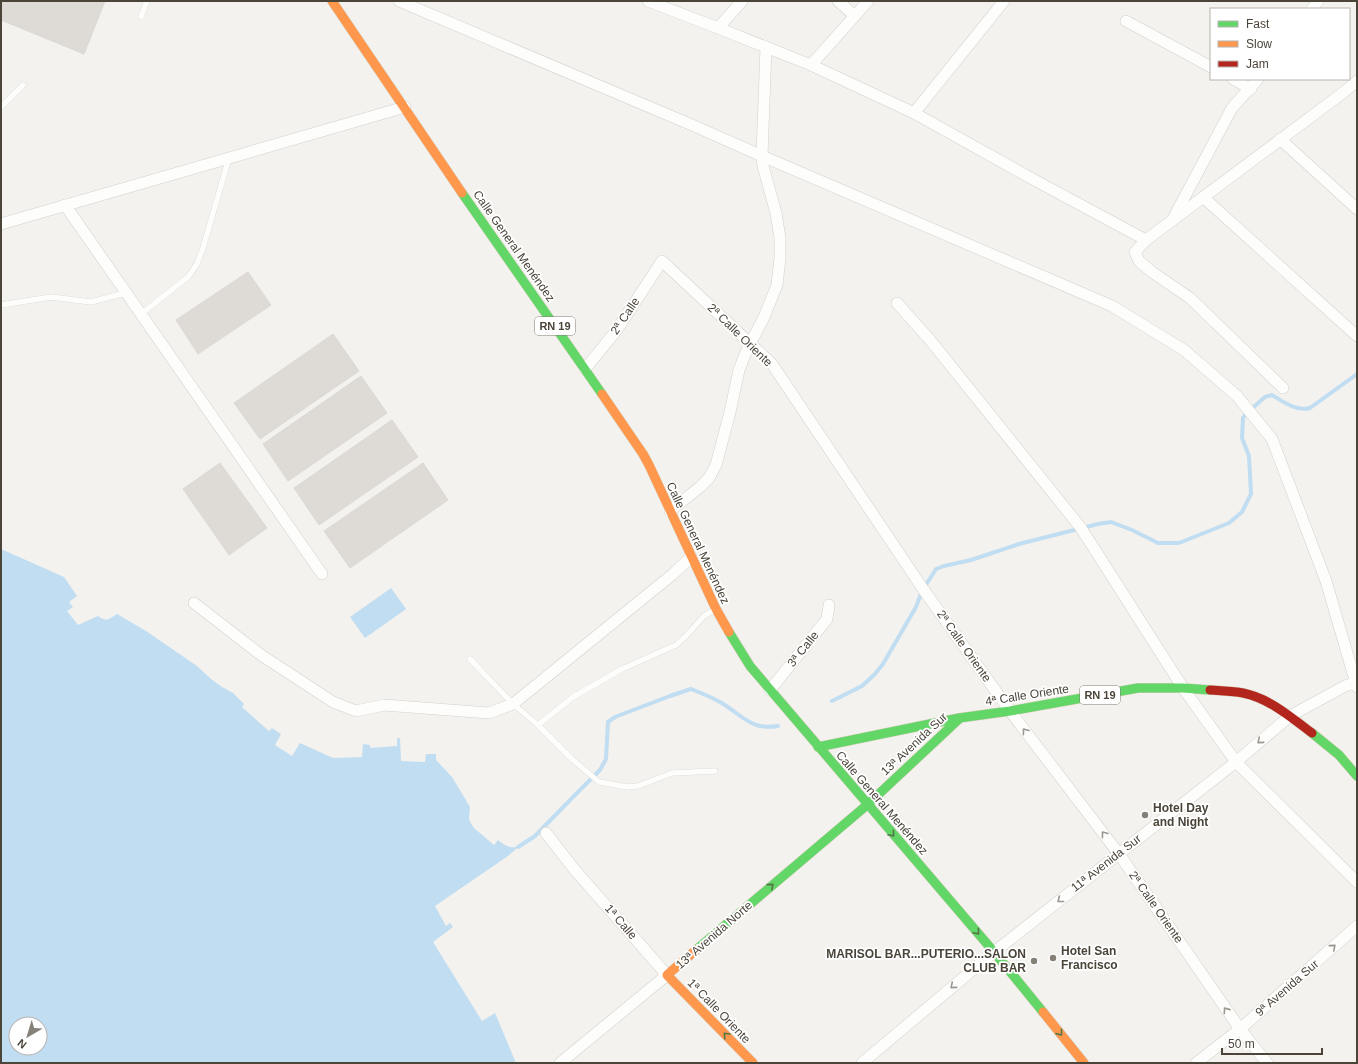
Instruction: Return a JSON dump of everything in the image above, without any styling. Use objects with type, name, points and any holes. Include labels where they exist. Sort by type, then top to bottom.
[{"type":"main road","name":"Calle General Menéndez","points":[[332,1],[643,454],[691,558],[716,609],[737,647],[770,690],[994,952],[1084,1063]]},
{"type":"main road","name":"4ª Calle Oriente","points":[[818,747],[959,718],[1010,711],[1138,688],[1183,688],[1244,693],[1264,700],[1290,716],[1339,755],[1357,776]]},
{"type":"main road","name":"13ª Avenida Sur","points":[[867,804],[959,718]]},
{"type":"main road","name":"13ª Avenida Norte","points":[[667,975],[867,804]]},
{"type":"main road","name":"1ª Calle Oriente","points":[[667,975],[753,1063]]},
{"type":"street","points":[[399,1],[692,125],[1112,306],[1184,350],[1237,396],[1272,440],[1326,581],[1356,684]]},
{"type":"street","points":[[648,1],[766,47],[914,113],[1146,240]]},
{"type":"street","points":[[718,28],[742,1]]},
{"type":"street","points":[[838,1],[855,16]]},
{"type":"street","points":[[811,66],[868,1]]},
{"type":"street","points":[[914,113],[1004,1]]},
{"type":"street","points":[[1126,21],[1210,66]]},
{"type":"street","points":[[670,512],[709,478],[716,465],[739,370],[750,343],[764,317],[776,285],[780,258],[780,238],[776,213],[763,166],[762,156],[766,47]]},
{"type":"street","points":[[1235,80],[1251,89]]},
{"type":"street","points":[[1173,219],[1232,108],[1251,89],[1257,80]]},
{"type":"street","points":[[1283,388],[1190,298],[1152,272],[1139,261],[1135,252],[1146,240],[1173,219],[1357,81]]},
{"type":"street","points":[[1,224],[404,107]]},
{"type":"street","points":[[1280,139],[1357,208]]},
{"type":"street","points":[[1203,197],[1357,336]]},
{"type":"street","points":[[65,205],[322,574]]},
{"type":"street","name":"2ª Calle","points":[[585,369],[616,331],[662,261]]},
{"type":"street","name":"2ª Calle Oriente","points":[[662,261],[772,364],[923,589],[1010,711],[1119,854],[1240,1029],[1267,1063]]},
{"type":"street","points":[[897,303],[930,340],[1081,528],[1183,688],[1236,762],[1357,882]]},
{"type":"street","points":[[194,603],[261,655],[333,702],[356,711],[384,705],[489,713],[513,704],[691,558]]},
{"type":"street","name":"3ª Calle","points":[[770,690],[827,619],[829,605]]},
{"type":"street","name":"11ª Avenida Sur","points":[[862,1063],[994,952],[1236,762],[1290,716],[1344,686],[1356,684]]},
{"type":"street","name":"1ª Calle","points":[[546,833],[574,869],[667,975]]},
{"type":"street","name":"9ª Avenida Sur","points":[[1196,1063],[1240,1029],[1357,926]]},
{"type":"street","name":"13ª Avenida Norte","points":[[560,1063],[667,975]]},
{"type":"lane","points":[[141,17],[147,1]]},
{"type":"lane","points":[[1,107],[23,85]]},
{"type":"lane","points":[[141,314],[188,277],[197,264],[229,158]]},
{"type":"lane","points":[[1,305],[51,297],[90,302],[125,293]]},
{"type":"lane","points":[[538,726],[573,697],[622,669],[676,645],[704,616],[716,609]]},
{"type":"lane","points":[[470,659],[513,704],[599,782],[627,787],[638,786],[672,774],[715,771]]},
{"type":"water","points":[[1,549],[64,577],[77,596],[69,602],[73,607],[67,611],[78,625],[98,616],[108,620],[117,614],[146,631],[197,666],[211,679],[233,693],[244,704],[242,707],[269,731],[272,728],[281,734],[275,745],[292,756],[300,743],[333,758],[362,757],[363,744],[370,745],[370,748],[397,746],[397,738],[400,738],[401,761],[425,762],[426,754],[436,754],[436,760],[452,777],[470,807],[469,818],[474,828],[494,845],[498,840],[507,846],[518,847],[508,856],[435,906],[446,926],[450,923],[453,927],[433,942],[482,1021],[495,1013],[516,1063],[1,1063]]},
{"type":"water","points":[[391,588],[406,609],[365,638],[350,617]]},
{"type":"building","points":[[1,1],[105,1],[84,54],[1,20]]},
{"type":"building","points":[[248,272],[271,305],[198,354],[176,320]]},
{"type":"building","points":[[333,334],[359,371],[260,439],[234,403]]},
{"type":"building","points":[[361,376],[387,413],[288,481],[263,444]]},
{"type":"building","points":[[392,420],[418,457],[319,525],[294,488]]},
{"type":"building","points":[[220,463],[267,528],[229,555],[183,489]]},
{"type":"building","points":[[423,463],[448,500],[350,568],[324,531]]},
{"type":"waterway","points":[[832,701],[862,686],[883,664],[916,607],[922,591],[936,569],[971,560],[1019,544],[1098,524],[1111,522],[1132,530],[1158,543],[1179,543],[1229,523],[1242,512],[1251,494],[1249,456],[1242,438],[1243,418],[1247,413],[1265,397],[1272,395],[1295,407],[1305,409],[1310,408],[1357,374]]},
{"type":"waterway","points":[[518,847],[535,836],[600,770],[606,759],[608,722],[615,717],[691,689],[720,702],[753,724],[769,727],[778,726]]},
{"type":"traffic: fast","points":[[462,193],[602,394]]},
{"type":"traffic: fast","points":[[729,632],[750,666],[994,952],[1043,1012]]},
{"type":"traffic: fast","points":[[818,747],[959,718],[1010,711],[1138,688],[1183,688],[1210,690]]},
{"type":"traffic: fast","points":[[696,950],[867,805],[959,719]]},
{"type":"traffic: fast","points":[[1312,733],[1339,755],[1357,776]]},
{"type":"traffic: slow","points":[[332,1],[462,193]]},
{"type":"traffic: slow","points":[[602,394],[649,465],[716,609],[729,632]]},
{"type":"traffic: slow","points":[[696,950],[667,975],[753,1063]]},
{"type":"traffic: slow","points":[[1043,1012],[1084,1063]]},
{"type":"traffic: jam","points":[[1210,690],[1243,693],[1262,699],[1280,709],[1312,733]]},
{"type":"place","name":"Hotel Day and Night","points":[[1145,815]]},
{"type":"place","name":"Hotel San Francisco","points":[[1053,958]]},
{"type":"place","name":"MARISOL BAR...PUTERIO...SALON CLUB BAR","points":[[1034,961]]}]
